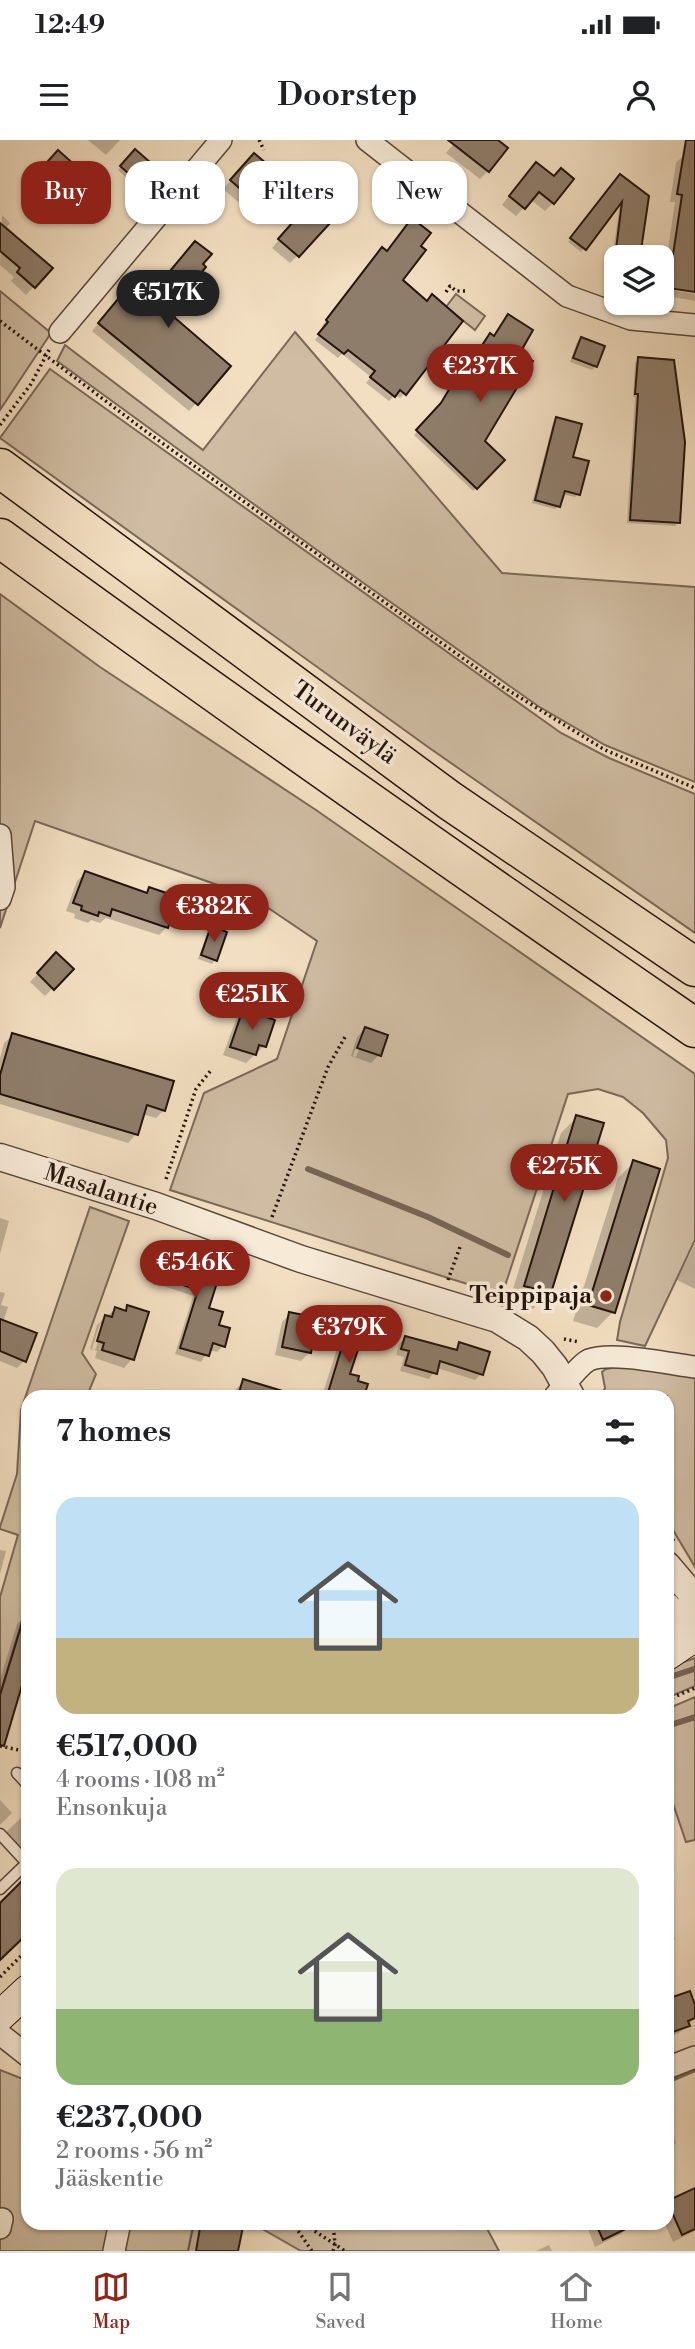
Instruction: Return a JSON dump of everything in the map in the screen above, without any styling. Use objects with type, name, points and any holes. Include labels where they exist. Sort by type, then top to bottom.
[{"type":"highway","name":"Turunväylä","points":[[0,468],[449,800],[695,967]]},
{"type":"highway","name":"Turunväylä","points":[[0,538],[400,824],[695,1028]]},
{"type":"main road","points":[[674,1636],[695,1634]]},
{"type":"main road","points":[[674,1650],[695,1634]]},
{"type":"main road","points":[[0,2016],[21,1996]]},
{"type":"street","points":[[60,332],[221,140]]},
{"type":"street","points":[[367,140],[497,251],[567,296],[631,318],[695,326]]},
{"type":"street","points":[[0,835],[4,887],[0,899]]},
{"type":"street","name":"Masalantie","points":[[0,1157],[156,1206],[301,1259],[497,1319],[528,1338],[543,1352],[563,1390]]},
{"type":"street","points":[[565,1390],[587,1361],[603,1357],[695,1367]]},
{"type":"street","points":[[674,1573],[691,1593],[695,1634]]},
{"type":"street","points":[[674,1613],[695,1634]]},
{"type":"street","points":[[0,2034],[21,2050]]},
{"type":"street","points":[[674,2065],[695,2057]]},
{"type":"street","points":[[114,2251],[118,2230]]},
{"type":"lane","points":[[16,1773],[21,1778]]},
{"type":"lane","points":[[0,1834],[21,1855]]},
{"type":"lane","points":[[0,1889],[21,1869]]},
{"type":"path","points":[[258,140],[264,150]]},
{"type":"path","points":[[446,292],[450,286],[456,291],[466,291]]},
{"type":"path","points":[[0,321],[163,444],[503,687],[605,750],[695,788]]},
{"type":"path","points":[[0,425],[31,384],[45,356]]},
{"type":"path","points":[[272,1217],[328,1067],[345,1037]]},
{"type":"path","points":[[166,1179],[196,1089],[212,1069]]},
{"type":"path","points":[[448,1280],[460,1247]]},
{"type":"path","points":[[674,1697],[695,1688]]},
{"type":"path","points":[[0,1746],[21,1750]]},
{"type":"path","points":[[0,1977],[21,1956]]},
{"type":"path","points":[[298,2230],[312,2251]]},
{"type":"path","points":[[315,2230],[345,2251]]},
{"type":"path","points":[[332,2251],[335,2245],[334,2230]]},
{"type":"shaded area","points":[[0,291],[51,333],[0,410]]},
{"type":"shaded area","points":[[456,294],[485,316],[475,330],[446,307]]},
{"type":"shaded area","points":[[295,332],[502,573],[695,587],[695,782],[605,745],[538,706],[328,558],[57,361],[65,345],[203,450]]},
{"type":"shaded area","points":[[50,369],[561,733],[609,758],[695,794],[695,933],[428,747],[0,438]]},
{"type":"shaded area","points":[[0,594],[100,667],[316,810],[695,1074],[695,1240],[645,1346],[617,1340],[668,1158],[666,1140],[643,1113],[623,1097],[598,1089],[568,1094],[502,1295],[170,1190],[204,1093],[277,1059],[317,941],[252,897],[35,821],[0,928]]},
{"type":"shaded area","points":[[90,1207],[129,1221],[82,1353],[96,1374],[89,1390],[28,1390]]},
{"type":"shaded area","points":[[623,1366],[695,1375],[695,1567],[674,1532],[674,1390],[604,1390],[602,1372]]},
{"type":"shaded area","points":[[21,1410],[21,1624],[0,1695],[0,1597],[18,1535],[0,1527],[17,1474]]},
{"type":"shaded area","points":[[695,1658],[695,1686],[674,1695],[674,1666]]},
{"type":"shaded area","points":[[695,1697],[695,1840],[686,1842],[674,1807],[674,1706]]},
{"type":"shaded area","points":[[0,2070],[21,2078],[21,2230],[192,2230],[188,2251],[0,2251]]},
{"type":"shaded area","points":[[264,2230],[488,2230],[499,2251],[301,2251]]},
{"type":"building","points":[[448,140],[498,140],[508,148],[489,172]]},
{"type":"building","points":[[686,140],[695,140],[695,292],[674,289],[674,248],[682,195],[677,194]]},
{"type":"building","points":[[135,149],[149,161],[125,161],[125,170],[120,166]]},
{"type":"building","points":[[58,150],[70,161],[48,161]]},
{"type":"building","points":[[254,153],[263,161],[247,161]]},
{"type":"building","points":[[536,162],[554,176],[561,168],[574,179],[554,204],[539,192],[525,209],[509,196]]},
{"type":"building","points":[[239,170],[239,188],[230,180]]},
{"type":"building","points":[[620,174],[649,196],[642,245],[617,245],[622,202],[586,250],[570,238]]},
{"type":"building","points":[[0,223],[53,268],[35,288],[17,272],[20,268],[0,251]]},
{"type":"building","points":[[291,224],[329,224],[299,257],[278,239]]},
{"type":"building","points":[[407,224],[420,224],[431,233],[421,246],[426,250],[403,280],[427,301],[432,294],[463,321],[406,395],[400,390],[395,397],[370,377],[375,371],[348,350],[344,354],[318,334],[382,247],[387,251]]},
{"type":"building","points":[[195,241],[212,254],[203,264],[206,267],[168,312],[231,366],[198,405],[98,323],[133,281],[150,295]]},
{"type":"building","points":[[508,314],[533,330],[520,353],[533,361],[485,441],[505,460],[477,489],[416,430],[441,403],[454,381],[458,383],[490,333],[494,336]]},
{"type":"building","points":[[581,337],[605,346],[597,367],[573,358]]},
{"type":"building","points":[[638,357],[674,360],[685,442],[680,523],[630,520]]},
{"type":"building","points":[[556,417],[582,424],[573,457],[589,461],[580,495],[565,491],[560,507],[535,500]]},
{"type":"building","points":[[85,871],[147,893],[149,887],[178,897],[168,928],[112,909],[110,916],[99,912],[98,916],[81,910],[82,906],[73,903]]},
{"type":"building","points":[[211,926],[227,932],[217,961],[201,955]]},
{"type":"building","points":[[56,952],[74,969],[54,990],[37,973]]},
{"type":"building","points":[[243,1009],[275,1020],[266,1047],[259,1045],[256,1055],[230,1047]]},
{"type":"building","points":[[365,1027],[388,1035],[381,1056],[357,1048]]},
{"type":"building","points":[[12,1033],[174,1081],[165,1111],[147,1105],[138,1135],[0,1094],[0,1075]]},
{"type":"building","points":[[576,1115],[604,1123],[551,1293],[524,1286]]},
{"type":"building","points":[[633,1160],[660,1169],[615,1313],[588,1305]]},
{"type":"building","points":[[159,1249],[221,1270],[209,1308],[223,1312],[219,1325],[230,1328],[225,1347],[213,1343],[209,1356],[180,1348],[198,1290],[151,1274]]},
{"type":"building","points":[[127,1305],[149,1312],[134,1360],[102,1350],[104,1343],[97,1341],[105,1315],[112,1317],[115,1307],[126,1311]]},
{"type":"building","points":[[289,1312],[318,1318],[311,1353],[282,1347]]},
{"type":"building","points":[[0,1319],[37,1333],[26,1362],[0,1351]]},
{"type":"building","points":[[350,1320],[366,1325],[350,1374],[359,1376],[358,1381],[368,1384],[366,1390],[329,1390]]},
{"type":"building","points":[[405,1336],[457,1350],[459,1342],[490,1352],[483,1375],[440,1361],[437,1374],[405,1365],[409,1351],[401,1349]]},
{"type":"building","points":[[243,1379],[279,1390],[240,1390]]},
{"type":"building","points":[[21,1627],[21,1689],[4,1746],[0,1745],[0,1695]]},
{"type":"building","points":[[21,1882],[21,1940],[0,1960],[0,1903]]},
{"type":"building","points":[[690,1991],[695,2005],[695,2018],[688,2021],[690,2026],[674,2032],[674,1997]]},
{"type":"building","points":[[695,2188],[695,2229],[682,2235],[674,2217],[674,2198]]},
{"type":"building","points":[[200,2230],[242,2230],[238,2251],[196,2251]]},
{"type":"building","points":[[599,2230],[624,2230],[603,2240]]},
{"type":"waterway","points":[[308,1169],[428,1217],[508,1255]]},
{"type":"waterway","points":[[674,1676],[694,1669]]},
{"type":"waterway","points":[[674,1724],[695,1717]]},
{"type":"waterway","points":[[674,2078],[695,2069]]},
{"type":"place","name":"Teippipaja","points":[[606,1296]]}]
